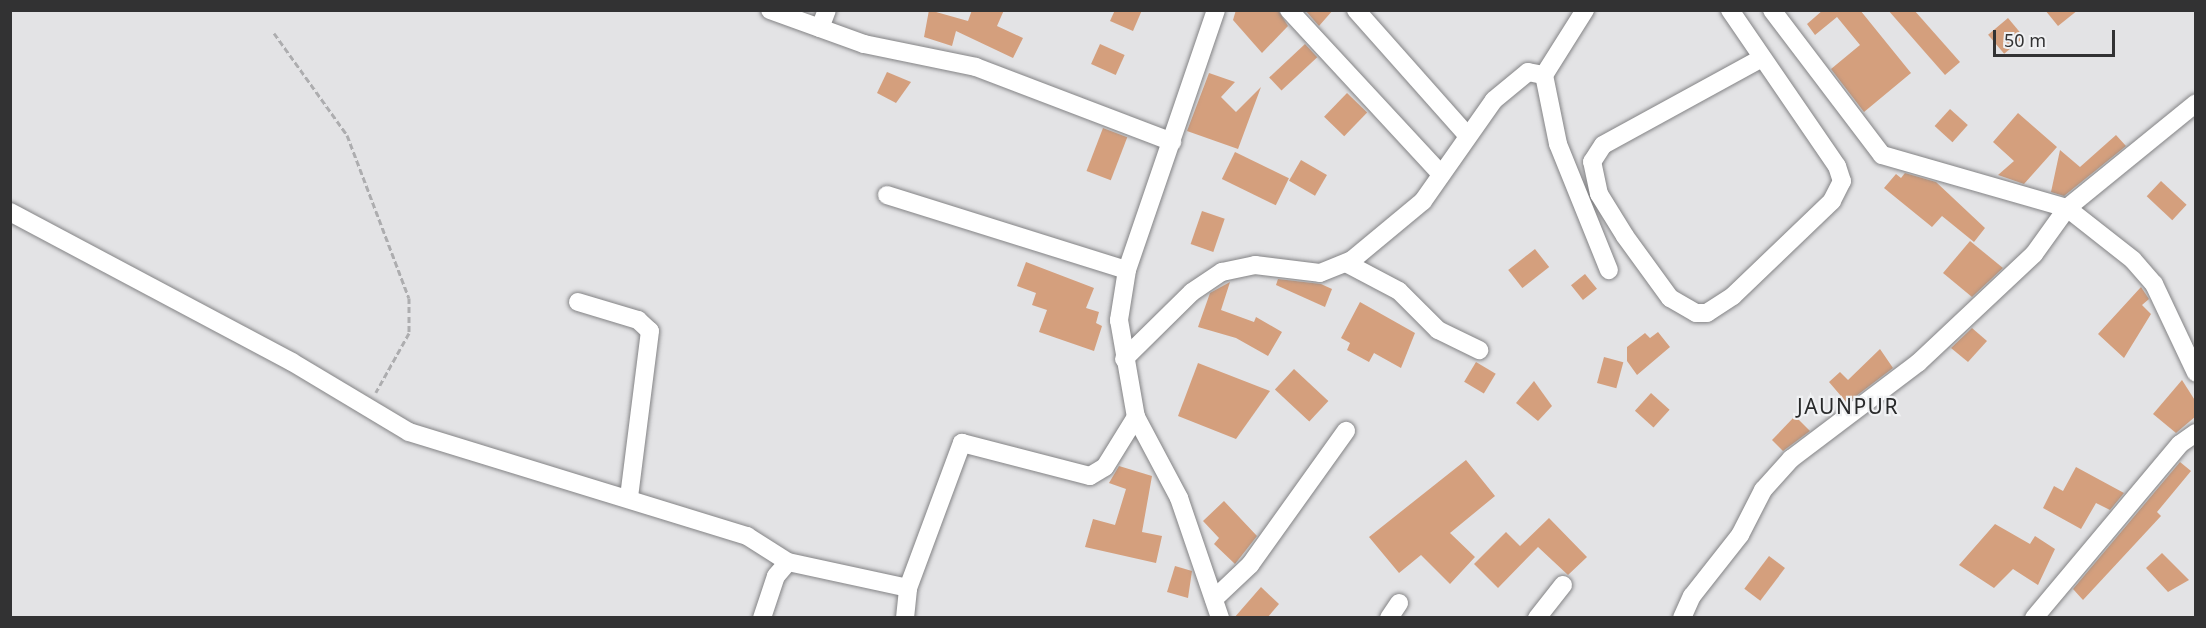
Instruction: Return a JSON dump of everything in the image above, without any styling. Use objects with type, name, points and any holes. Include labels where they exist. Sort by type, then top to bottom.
[{"type":"street","points":[[770,10],[877,48],[976,67],[1172,142]]},
{"type":"street","points":[[820,28],[827,10]]},
{"type":"street","points":[[1216,10],[1127,270],[1119,320],[1124,359],[1136,417],[1179,498],[1220,618]]},
{"type":"street","points":[[1289,10],[1441,174]]},
{"type":"street","points":[[1356,10],[1466,134]]},
{"type":"street","points":[[1585,10],[1544,75],[1558,144],[1609,270]]},
{"type":"street","points":[[1730,10],[1837,166],[1840,191],[1733,296],[1707,314],[1696,313],[1670,298],[1624,236],[1599,194],[1592,162],[1603,145],[1762,58]]},
{"type":"street","points":[[1772,10],[1882,155],[2067,208],[2146,273],[2196,373]]},
{"type":"street","points":[[1124,359],[1192,292],[1222,272],[1255,265],[1320,273],[1346,263],[1404,220],[1441,174],[1466,134],[1528,72],[1544,75]]},
{"type":"street","points":[[1682,618],[1772,479],[1827,429],[1918,363],[2034,254],[2067,208],[2196,103]]},
{"type":"street","points":[[887,195],[1127,270]]},
{"type":"street","points":[[10,212],[292,362],[366,409],[433,442],[629,498],[747,536],[788,562],[908,588]]},
{"type":"street","points":[[1346,263],[1399,291],[1438,330],[1479,351]]},
{"type":"street","points":[[578,302],[638,320],[650,331],[629,498]]},
{"type":"street","points":[[905,618],[908,588],[962,443],[1089,476],[1105,467],[1136,417]]},
{"type":"street","points":[[1214,599],[1250,565],[1346,431]]},
{"type":"street","points":[[2034,618],[2180,444],[2196,433]]},
{"type":"street","points":[[762,618],[776,576],[788,562]]},
{"type":"street","points":[[1537,618],[1563,585]]},
{"type":"path","points":[[274,33],[347,135],[409,298],[409,333],[366,409]]},
{"type":"building","points":[[929,10],[968,21],[972,10],[1004,10],[997,26],[1023,38],[1013,58],[956,31],[952,46],[924,37]]},
{"type":"building","points":[[1115,10],[1142,10],[1133,31],[1110,21]]},
{"type":"building","points":[[1236,10],[1278,10],[1288,26],[1262,53],[1233,20]]},
{"type":"building","points":[[1305,10],[1333,10],[1319,26]]},
{"type":"building","points":[[1823,10],[1860,10],[1911,73],[1864,112],[1831,69],[1860,45],[1837,17],[1815,35],[1807,24]]},
{"type":"building","points":[[1888,10],[1914,10],[1960,62],[1945,75]]},
{"type":"building","points":[[2045,10],[2078,10],[2058,26]]},
{"type":"building","points":[[2008,18],[2024,37],[2004,54],[1988,35]]},
{"type":"building","points":[[1100,44],[1125,55],[1116,75],[1091,64]]},
{"type":"building","points":[[1305,44],[1317,57],[1281,91],[1269,77]]},
{"type":"building","points":[[887,72],[911,82],[896,103],[877,93]]},
{"type":"building","points":[[1209,73],[1235,82],[1221,97],[1236,112],[1261,87],[1238,149],[1187,131]]},
{"type":"building","points":[[1347,93],[1367,112],[1344,136],[1324,117]]},
{"type":"building","points":[[1950,109],[1968,125],[1952,142],[1935,126]]},
{"type":"building","points":[[2018,113],[2057,147],[2024,184],[1998,175],[2014,161],[1993,142]]},
{"type":"building","points":[[1103,128],[1127,137],[1111,180],[1087,171]]},
{"type":"building","points":[[2116,135],[2126,146],[2064,196],[2051,192],[2060,150],[2080,167]]},
{"type":"building","points":[[1235,152],[1289,178],[1276,205],[1222,179]]},
{"type":"building","points":[[1301,160],[1327,175],[1315,196],[1289,181]]},
{"type":"building","points":[[1905,173],[1936,182],[1985,228],[1974,242],[1942,216],[1932,227],[1884,188],[1896,174],[1901,178]]},
{"type":"building","points":[[2161,181],[2187,205],[2172,220],[2147,196]]},
{"type":"building","points":[[1202,211],[1225,219],[1213,252],[1191,244]]},
{"type":"building","points":[[1970,241],[2003,268],[1972,297],[1943,273]]},
{"type":"building","points":[[1535,249],[1549,267],[1522,288],[1508,270]]},
{"type":"building","points":[[1026,262],[1094,288],[1086,308],[1099,312],[1096,323],[1102,326],[1094,351],[1039,332],[1047,310],[1032,305],[1036,293],[1017,286]]},
{"type":"building","points":[[1585,274],[1597,289],[1583,300],[1571,285]]},
{"type":"building","points":[[1278,279],[1321,284],[1332,289],[1325,307],[1276,285]]},
{"type":"building","points":[[1230,282],[1221,310],[1254,322],[1256,317],[1282,332],[1268,356],[1236,338],[1198,327],[1210,293]]},
{"type":"building","points":[[2141,287],[2149,299],[2142,305],[2151,314],[2124,358],[2098,334]]},
{"type":"building","points":[[1360,302],[1415,333],[1401,368],[1374,353],[1369,362],[1347,350],[1350,343],[1341,338]]},
{"type":"building","points":[[1972,328],[1987,341],[1968,362],[1951,348]]},
{"type":"building","points":[[1658,332],[1670,347],[1637,375],[1627,361],[1627,347],[1645,333],[1650,338]]},
{"type":"building","points":[[1880,349],[1893,368],[1847,403],[1829,382],[1840,372],[1848,380]]},
{"type":"building","points":[[1604,357],[1623,362],[1616,388],[1597,383]]},
{"type":"building","points":[[1476,362],[1496,374],[1484,394],[1464,382]]},
{"type":"building","points":[[1198,363],[1270,391],[1236,439],[1178,416]]},
{"type":"building","points":[[1294,369],[1328,401],[1309,422],[1275,389]]},
{"type":"building","points":[[2182,380],[2196,402],[2196,416],[2176,433],[2153,414]]},
{"type":"building","points":[[1534,381],[1552,406],[1538,421],[1516,403]]},
{"type":"building","points":[[1651,393],[1670,410],[1654,428],[1635,411]]},
{"type":"building","points":[[1795,416],[1810,431],[1783,451],[1772,440]]},
{"type":"building","points":[[1466,460],[1495,496],[1450,533],[1475,557],[1450,584],[1421,555],[1399,573],[1369,537]]},
{"type":"building","points":[[2180,462],[2191,471],[2157,512],[2161,516],[2083,600],[2073,589]]},
{"type":"building","points":[[1119,466],[1152,476],[1142,532],[1162,536],[1156,563],[1085,547],[1093,519],[1115,525],[1126,489],[1109,483]]},
{"type":"building","points":[[2076,467],[2124,493],[2110,510],[2096,503],[2081,529],[2043,508],[2054,486],[2063,491]]},
{"type":"building","points":[[1224,501],[1257,536],[1235,564],[1214,544],[1219,538],[1203,521]]},
{"type":"building","points":[[1549,518],[1587,557],[1568,575],[1538,547],[1498,588],[1474,564],[1506,532],[1520,546]]},
{"type":"building","points":[[1995,524],[2030,544],[2035,536],[2055,549],[2038,585],[2013,569],[1994,588],[1959,565]]},
{"type":"building","points":[[2162,553],[2189,580],[2168,592],[2146,568]]},
{"type":"building","points":[[1769,556],[1785,568],[1760,601],[1744,589]]},
{"type":"building","points":[[1175,566],[1192,571],[1188,598],[1167,592]]},
{"type":"building","points":[[1261,587],[1279,604],[1267,618],[1234,618]]},
{"type":"district","name":"JAUNPUR","points":[[1848,406]]}]
